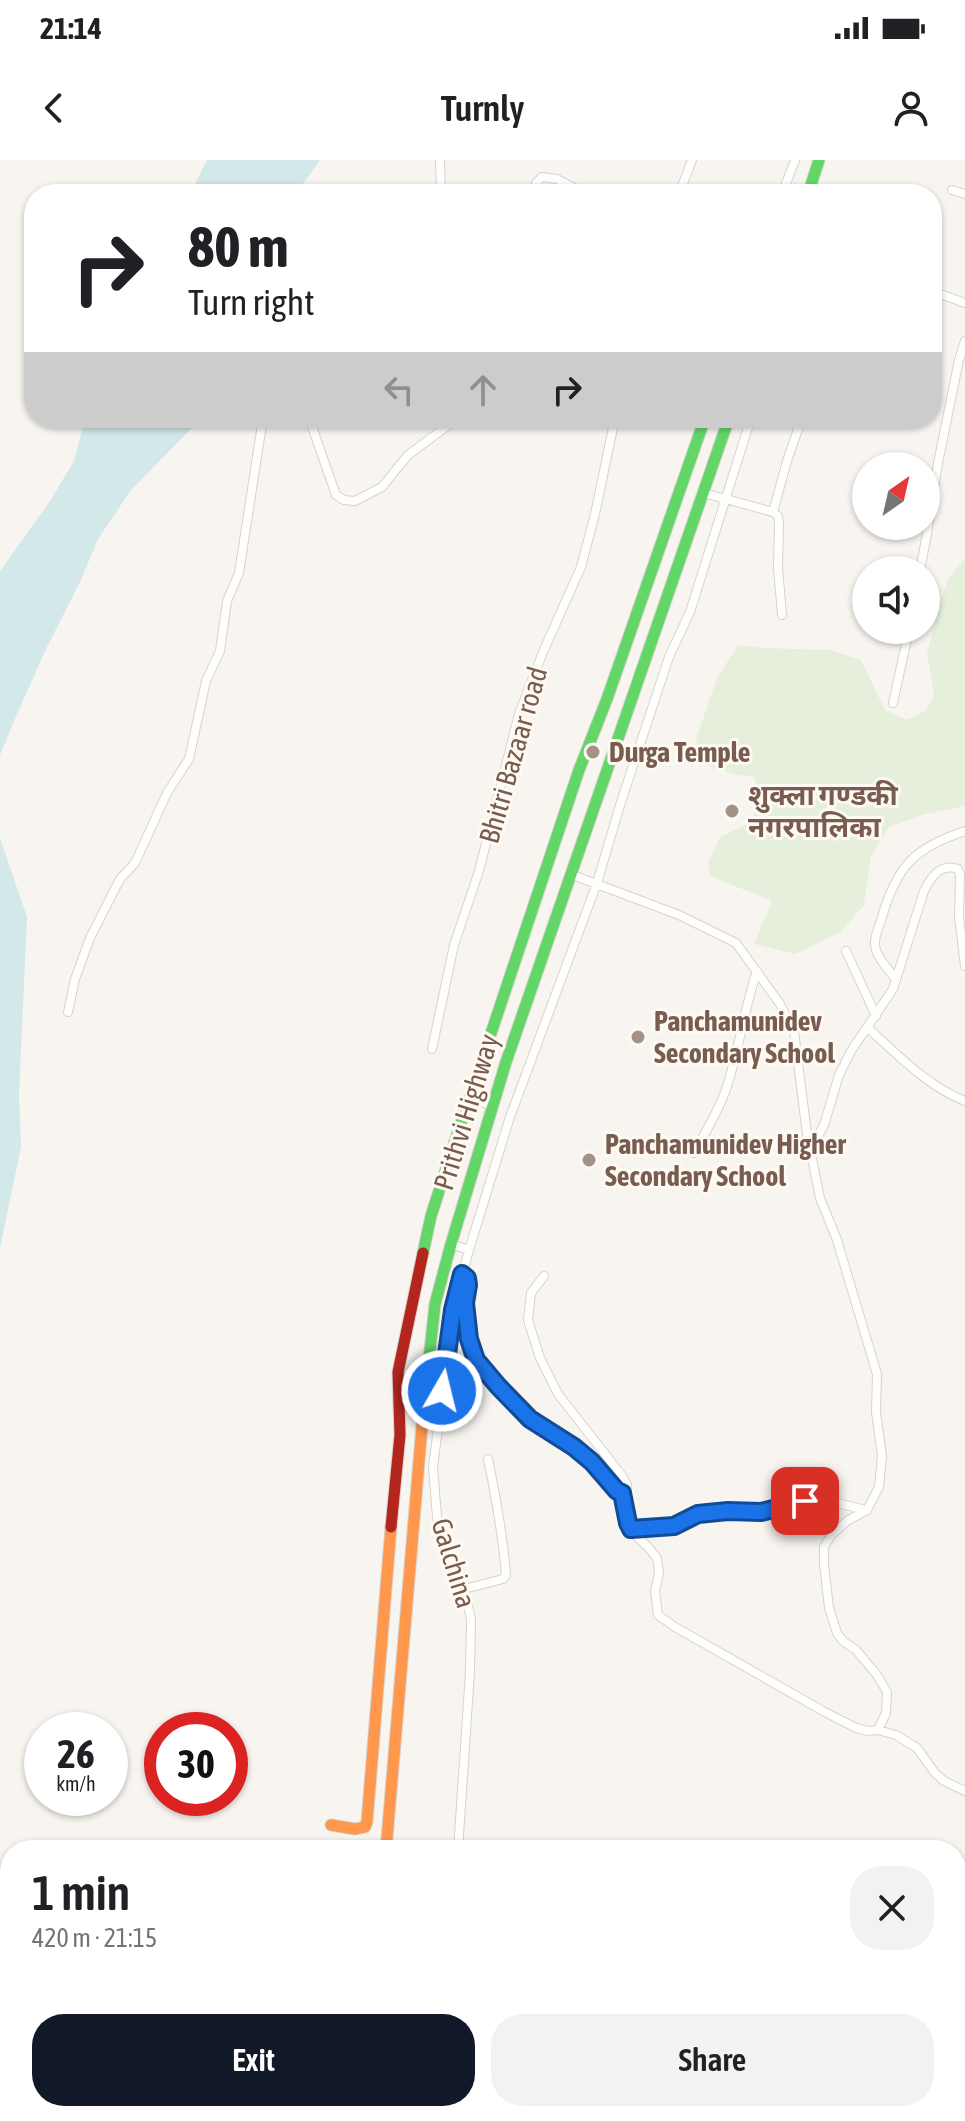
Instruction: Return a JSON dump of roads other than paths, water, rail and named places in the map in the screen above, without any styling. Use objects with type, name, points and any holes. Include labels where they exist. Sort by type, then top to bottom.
[{"type":"main road","points":[[811,184],[819,160]]},
{"type":"main road","points":[[331,1825],[355,1829],[365,1827],[367,1822],[397,1447],[398,1372],[431,1216],[579,770],[607,699],[702,428]]},
{"type":"main road","name":"Prithvi Highway","points":[[387,1840],[435,1304],[492,1106],[726,428]]},
{"type":"street","points":[[440,160],[441,184]]},
{"type":"street","points":[[683,184],[692,160]]},
{"type":"street","points":[[786,184],[795,160]]},
{"type":"street","points":[[536,184],[542,177],[567,184]]},
{"type":"street","points":[[952,190],[965,194]]},
{"type":"street","points":[[942,295],[965,303]]},
{"type":"street","points":[[922,556],[938,463],[965,341]]},
{"type":"street","points":[[68,1012],[75,979],[95,928],[120,879],[135,863],[167,793],[189,759],[206,681],[220,651],[227,601],[239,573],[261,428]]},
{"type":"street","points":[[313,428],[336,495],[355,501],[382,487],[408,455],[444,428]]},
{"type":"street","name":"Bhitri Bazaar road","points":[[432,1049],[454,945],[479,871],[519,714],[581,567],[613,428]]},
{"type":"street","name":"Galchina","points":[[459,1840],[471,1619],[464,1589],[438,1529],[433,1467],[453,1310],[510,1117],[597,883],[664,671],[690,612],[748,428]]},
{"type":"street","points":[[773,512],[799,428]]},
{"type":"street","points":[[704,493],[778,516],[782,615]]},
{"type":"street","points":[[893,703],[906,644]]},
{"type":"street","points":[[896,980],[877,954],[875,942],[895,881],[905,864],[922,851],[942,839],[965,831]]},
{"type":"street","points":[[810,1150],[824,1125],[839,1075],[851,1051],[893,989],[918,906],[932,877],[942,868],[952,867],[962,872],[959,917],[965,966]]},
{"type":"street","points":[[570,874],[679,915],[736,943],[780,1004],[794,1031],[810,1150],[820,1198],[837,1240],[877,1374],[876,1412],[882,1456],[879,1487],[867,1510],[831,1535],[824,1547],[824,1564],[829,1608],[837,1633],[856,1650],[887,1692],[886,1713],[878,1730]]},
{"type":"street","points":[[846,951],[876,1016]]},
{"type":"street","points":[[694,1153],[729,1081],[747,998],[757,971]]},
{"type":"street","points":[[868,1028],[927,1080],[965,1101]]},
{"type":"street","points":[[470,1097],[492,1106]]},
{"type":"street","points":[[451,1244],[469,1250]]},
{"type":"street","points":[[462,1274],[467,1278],[465,1303],[469,1339],[476,1360],[530,1419],[574,1447],[622,1493]]},
{"type":"street","points":[[544,1276],[531,1293],[528,1320],[540,1358],[558,1394],[623,1477],[627,1485],[622,1493]]},
{"type":"street","points":[[464,1589],[503,1579],[506,1575],[500,1519],[488,1459]]},
{"type":"street","points":[[622,1493],[631,1529],[657,1558],[659,1573],[655,1591],[658,1615],[856,1728],[896,1735],[917,1748],[944,1781],[965,1791]]},
{"type":"street","points":[[631,1529],[674,1526],[698,1514],[761,1512],[805,1501],[829,1501],[867,1510]]},
{"type":"place","name":"Durga Temple","points":[[593,752]]},
{"type":"place","name":"शुक्ला गण्डकी नगरपालिका","points":[[732,811]]},
{"type":"place","name":"Panchamunidev Secondary School","points":[[638,1037]]},
{"type":"place","name":"Panchamunidev Higher Secondary School","points":[[589,1160]]}]
